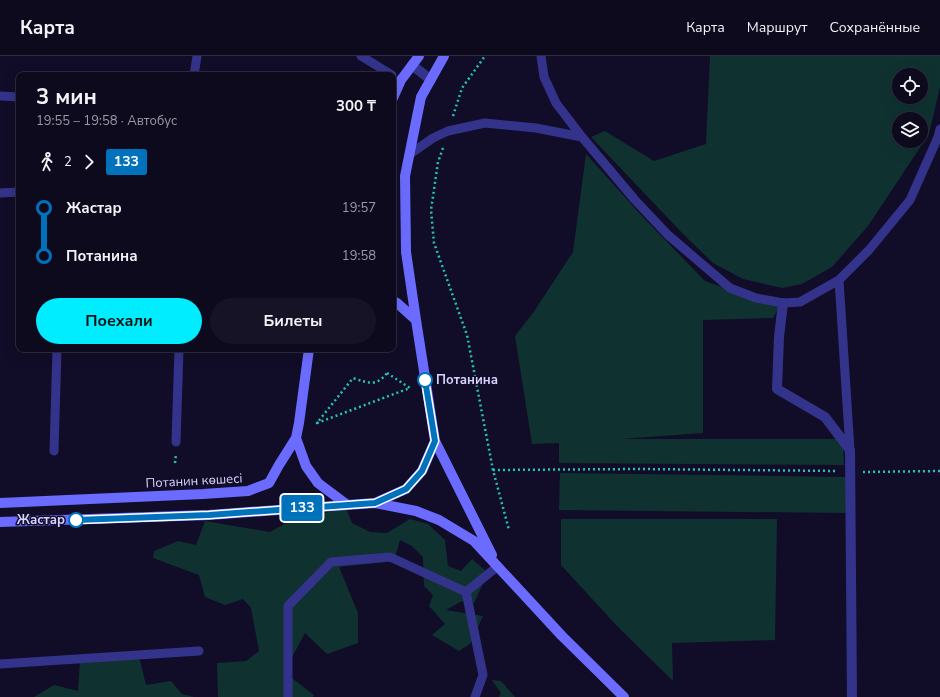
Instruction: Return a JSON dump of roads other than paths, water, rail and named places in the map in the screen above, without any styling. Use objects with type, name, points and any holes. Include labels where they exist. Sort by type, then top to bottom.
[{"type":"main road","points":[[396,77],[412,65],[419,56]]},
{"type":"main road","points":[[444,56],[421,97],[405,176],[406,252],[435,441],[498,566]]},
{"type":"main road","points":[[396,302],[416,320]]},
{"type":"main road","name":"Потанин көшесі","points":[[0,503],[248,491],[269,483],[296,438],[300,423],[309,352]]},
{"type":"main road","points":[[296,438],[306,466],[318,483],[346,504]]},
{"type":"main road","points":[[375,503],[406,489],[422,471],[435,441]]},
{"type":"main road","points":[[0,522],[209,515],[375,503],[416,511],[439,520],[474,541],[562,636],[624,697]]},
{"type":"street","points":[[412,65],[430,80]]},
{"type":"street","points":[[784,303],[779,337],[777,389],[825,417],[850,450],[852,697]]},
{"type":"lane","points":[[194,72],[197,56]]},
{"type":"lane","points":[[361,56],[388,72]]},
{"type":"lane","points":[[541,56],[544,77],[556,103],[582,137],[635,200],[668,235],[730,288],[756,298],[784,303],[800,302],[839,280],[869,250],[910,200],[938,137],[940,129]]},
{"type":"lane","points":[[0,96],[16,97]]},
{"type":"lane","points":[[410,154],[433,138],[448,132],[485,123],[536,128],[582,137]]},
{"type":"lane","points":[[0,192],[16,192]]},
{"type":"lane","points":[[839,280],[850,450]]},
{"type":"lane","points":[[54,451],[57,352]]},
{"type":"lane","points":[[176,442],[179,352]]},
{"type":"lane","points":[[288,697],[288,606],[331,562],[390,557],[466,592]]},
{"type":"lane","points":[[466,592],[498,566]]},
{"type":"lane","points":[[466,592],[483,675],[475,697]]},
{"type":"lane","points":[[0,664],[198,651]]},
{"type":"place","name":"Потанина","points":[[425,380]]},
{"type":"place","name":"Жастар","points":[[76,520]]}]
